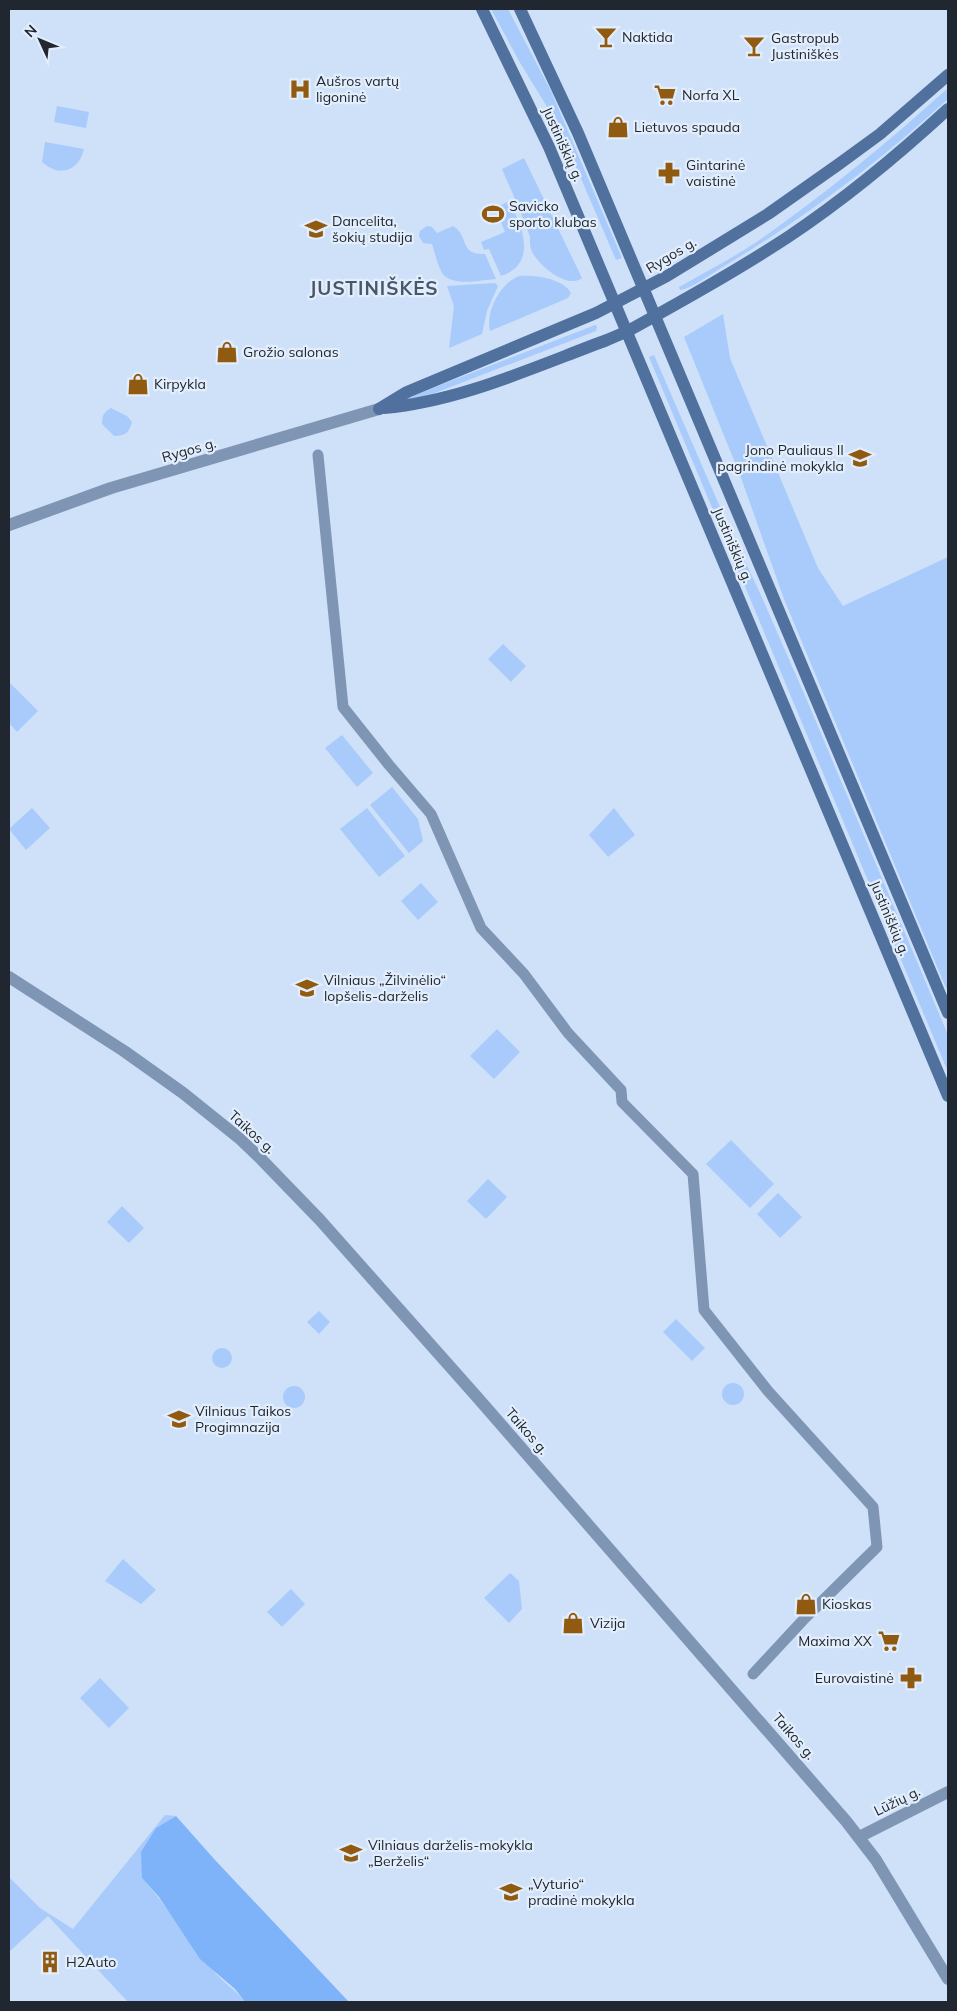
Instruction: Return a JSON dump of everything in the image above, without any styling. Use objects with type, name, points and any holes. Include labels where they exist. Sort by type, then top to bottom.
[{"type":"main road","name":"Justiniškių g.","points":[[482,9],[549,148],[628,331],[948,1096]]},
{"type":"main road","name":"Justiniškių g.","points":[[520,9],[578,133],[948,1013]]},
{"type":"main road","name":"Rygos g.","points":[[378,409],[408,392],[616,304],[644,289],[784,203],[880,134],[948,75]]},
{"type":"main road","name":"Rygos g.","points":[[378,409],[414,405],[445,398],[598,344],[628,331],[746,262],[817,216],[891,160],[948,109]]},
{"type":"street","name":"Rygos g.","points":[[9,525],[111,488],[378,409]]},
{"type":"street","points":[[318,455],[343,707],[431,814],[481,928],[524,974],[568,1033],[621,1090],[622,1102],[692,1174],[704,1310],[768,1392],[874,1507],[876,1547],[805,1618],[753,1674]]},
{"type":"street","name":"Taikos g.","points":[[9,977],[124,1051],[239,1138],[326,1227],[477,1396],[807,1774],[859,1837],[881,1868],[948,1980]]},
{"type":"street","name":"Lūžių g.","points":[[859,1837],[948,1792]]},
{"type":"shaded area","points":[[491,9],[508,9],[551,91],[622,258],[616,260],[567,146],[549,110],[519,61]]},
{"type":"shaded area","points":[[948,88],[948,99],[869,167],[756,247],[696,283],[680,290],[679,287],[746,249],[805,207],[878,149]]},
{"type":"shaded area","points":[[57,106],[89,112],[86,128],[54,122]]},
{"type":"shaded area","points":[[45,142],[84,149],[78,163],[73,167],[68,170],[55,170],[42,162]]},
{"type":"shaded area","points":[[524,158],[582,278],[576,281],[568,281],[553,274],[539,262],[531,249],[529,234],[502,169]]},
{"type":"shaded area","points":[[507,202],[516,214],[523,235],[524,245],[523,255],[519,264],[512,271],[501,276],[489,249],[484,250],[481,242],[505,232],[501,222],[505,220],[499,206]]},
{"type":"shaded area","points":[[427,226],[432,227],[437,233],[453,226],[458,230],[467,248],[477,253],[485,254],[496,279],[466,282],[451,280],[445,276],[441,271],[432,244],[423,243],[419,236],[420,231]]},
{"type":"shaded area","points":[[519,276],[548,278],[561,284],[571,293],[568,298],[490,331],[490,315],[496,299],[506,285]]},
{"type":"shaded area","points":[[495,283],[498,286],[487,311],[482,334],[449,348],[454,306],[447,286]]},
{"type":"shaded area","points":[[723,314],[730,358],[818,568],[843,606],[948,557],[948,993],[784,599],[740,475],[684,337]]},
{"type":"shaded area","points":[[595,325],[597,326],[596,331],[409,403],[399,401]]},
{"type":"shaded area","points":[[654,355],[809,705],[948,1035],[948,1072],[649,357]]},
{"type":"shaded area","points":[[111,408],[127,416],[132,422],[128,431],[124,434],[114,436],[102,424],[104,414]]},
{"type":"shaded area","points":[[503,644],[526,666],[511,682],[488,659]]},
{"type":"shaded area","points":[[10,683],[38,711],[17,732],[9,723]]},
{"type":"shaded area","points":[[342,735],[373,773],[357,787],[325,748]]},
{"type":"shaded area","points":[[392,787],[418,819],[423,841],[409,853],[370,805]]},
{"type":"shaded area","points":[[32,808],[50,828],[26,850],[9,829]]},
{"type":"shaded area","points":[[367,808],[405,856],[379,877],[340,829]]},
{"type":"shaded area","points":[[614,808],[635,835],[608,857],[589,835]]},
{"type":"shaded area","points":[[421,883],[438,902],[418,920],[401,901]]},
{"type":"shaded area","points":[[497,1029],[520,1052],[494,1079],[470,1056]]},
{"type":"shaded area","points":[[731,1140],[774,1184],[750,1208],[706,1164]]},
{"type":"shaded area","points":[[488,1179],[507,1197],[486,1219],[467,1201]]},
{"type":"shaded area","points":[[778,1193],[802,1217],[780,1238],[757,1214]]},
{"type":"shaded area","points":[[122,1206],[144,1228],[129,1243],[107,1222]]},
{"type":"shaded area","points":[[319,1311],[330,1322],[319,1334],[307,1322]]},
{"type":"shaded area","points":[[676,1319],[705,1348],[692,1361],[663,1332]]},
{"type":"shaded area","points":[[222,1348],[229,1351],[232,1358],[229,1365],[222,1368],[215,1365],[212,1358],[215,1351]]},
{"type":"shaded area","points":[[729,1383],[737,1383],[744,1390],[744,1398],[737,1405],[729,1405],[722,1398],[722,1390]]},
{"type":"shaded area","points":[[294,1386],[302,1389],[305,1397],[302,1405],[294,1408],[286,1405],[283,1397],[286,1389]]},
{"type":"shaded area","points":[[123,1559],[156,1590],[141,1604],[105,1581]]},
{"type":"shaded area","points":[[510,1573],[519,1581],[522,1609],[509,1623],[484,1598]]},
{"type":"shaded area","points":[[291,1589],[305,1604],[282,1627],[267,1612]]},
{"type":"shaded area","points":[[100,1678],[129,1708],[109,1728],[80,1698]]},
{"type":"shaded area","points":[[165,1815],[176,1816],[156,1828],[142,1878],[217,1974],[245,2002],[128,2002],[48,1916],[9,1952],[9,1877],[40,1908],[73,1929]]},
{"type":"shaded area","points":[[176,1816],[349,2002],[245,2002],[235,1989],[200,1959],[159,1897],[142,1878],[141,1852],[156,1828]]},
{"type":"place","name":"Naktida","points":[[606,37]]},
{"type":"place","name":"Gastropub Justiniškės","points":[[754,46]]},
{"type":"place","name":"Aušros vartų ligoninė","points":[[300,89]]},
{"type":"place","name":"Norfa XL","points":[[665,95]]},
{"type":"place","name":"Lietuvos spauda","points":[[618,127]]},
{"type":"place","name":"Gintarinė vaistinė","points":[[669,173]]},
{"type":"place","name":"Savicko sporto klubas","points":[[493,214]]},
{"type":"place","name":"Dancelita, šokių studija","points":[[316,229]]},
{"type":"place","name":"Grožio salonas","points":[[227,352]]},
{"type":"place","name":"Kirpykla","points":[[138,384]]},
{"type":"place","name":"Jono Pauliaus II pagrindinė mokykla","points":[[860,458]]},
{"type":"place","name":"Vilniaus „Žilvinėlio“ lopšelis-darželis","points":[[307,988]]},
{"type":"place","name":"Vilniaus Taikos Progimnazija","points":[[179,1419]]},
{"type":"place","name":"Kioskas","points":[[806,1604]]},
{"type":"place","name":"Vizija","points":[[573,1623]]},
{"type":"place","name":"Maxima XX","points":[[889,1641]]},
{"type":"place","name":"Eurovaistinė","points":[[911,1678]]},
{"type":"place","name":"Vilniaus darželis-mokykla „Berželis“","points":[[351,1853]]},
{"type":"place","name":"„Vyturio“ pradinė mokykla","points":[[511,1892]]},
{"type":"place","name":"H2Auto","points":[[50,1962]]},
{"type":"district","name":"JUSTINIŠKĖS","points":[[374,288]]}]
